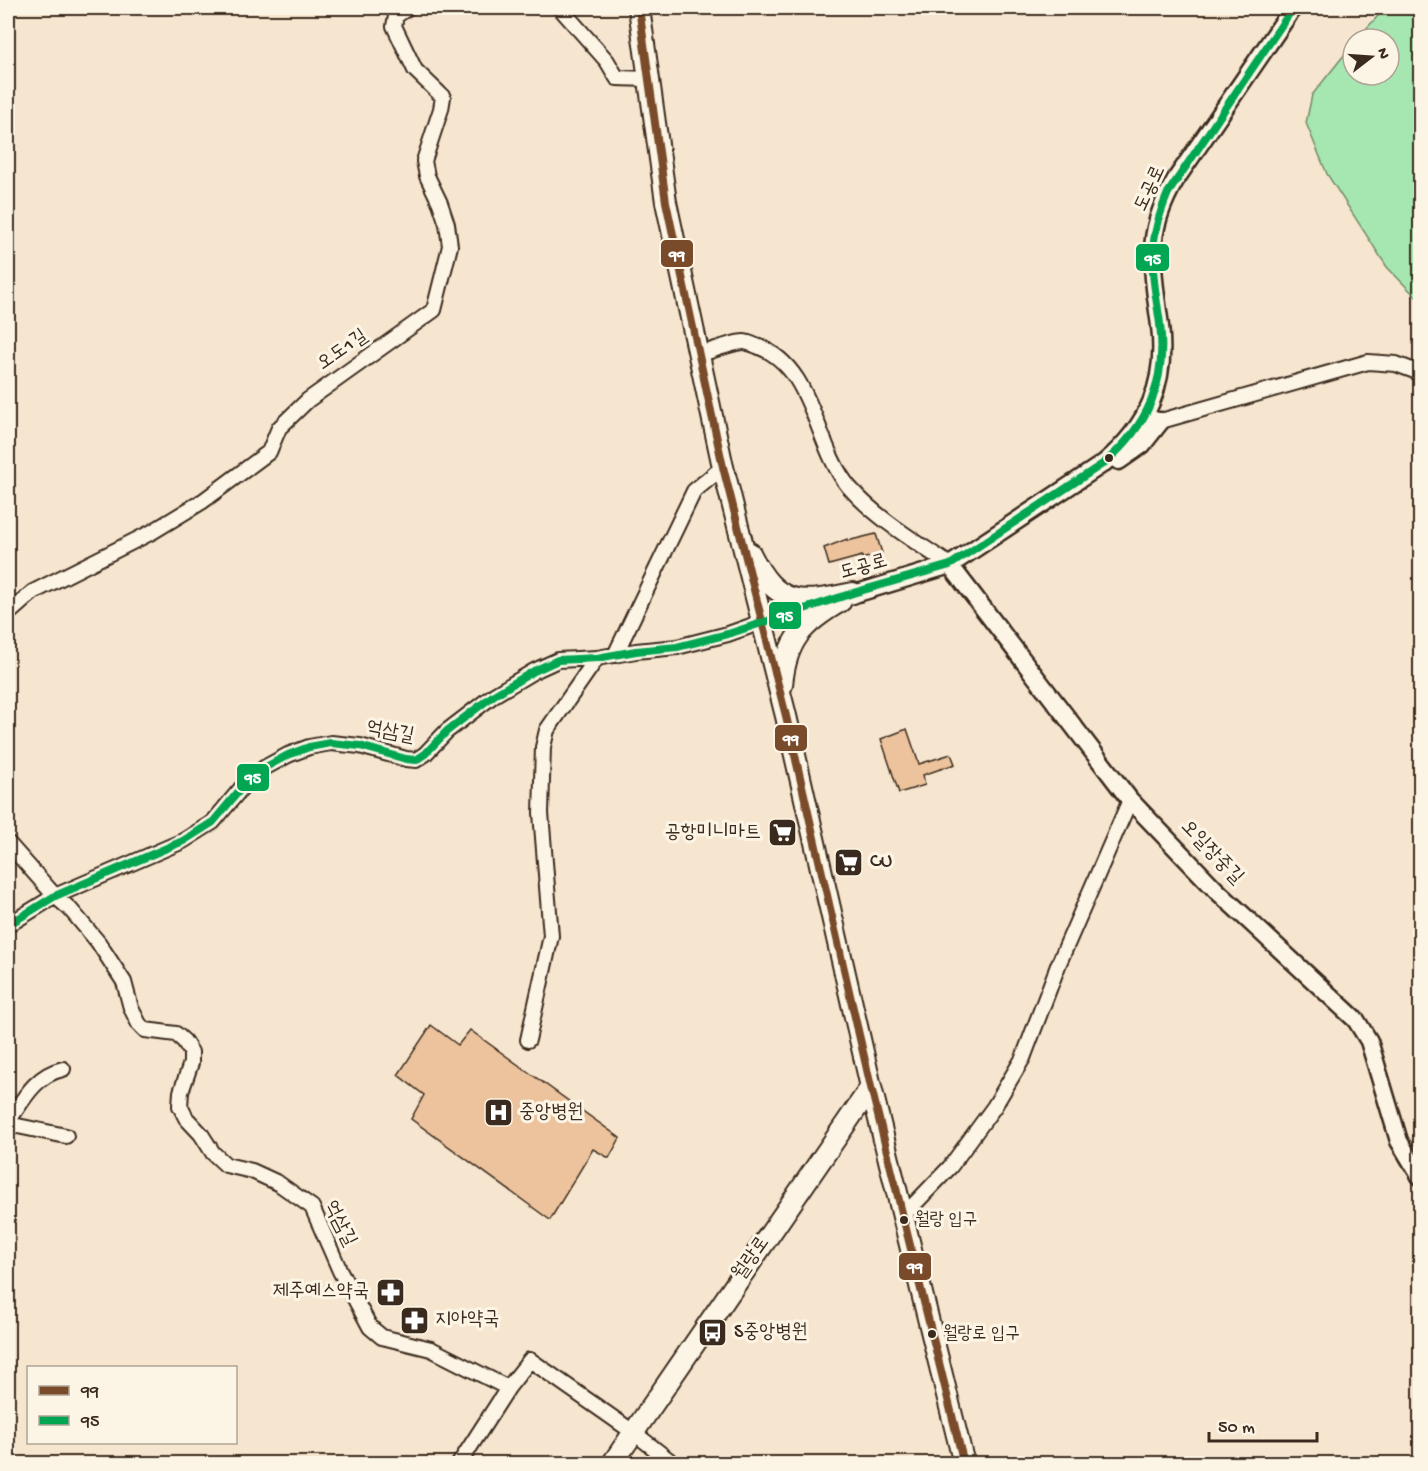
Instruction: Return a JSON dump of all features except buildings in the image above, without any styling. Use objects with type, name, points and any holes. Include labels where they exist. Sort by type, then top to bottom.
[{"type":"main road","points":[[639,8],[666,202],[723,467],[786,717],[871,1087],[964,1464]]},
{"type":"main road","points":[[736,524],[754,560],[768,581],[782,595],[796,600],[814,601],[853,593]]},
{"type":"main road","points":[[786,717],[781,689],[788,650],[800,633],[819,614],[853,593]]},
{"type":"main road","name":"월랑로","points":[[612,1464],[871,1087]]},
{"type":"street","name":"오도1길","points":[[8,614],[33,592],[153,532],[203,501],[269,453],[279,429],[308,400],[434,310],[450,246],[447,224],[427,176],[424,161],[443,96],[415,70],[394,26],[396,16],[407,8]]},
{"type":"street","points":[[560,8],[607,61],[617,78],[649,79]]},
{"type":"street","name":"도공로","points":[[762,621],[950,565],[1116,453],[1153,419],[1161,362],[1161,336],[1152,252],[1162,207],[1176,179],[1293,8]]},
{"type":"street","points":[[700,354],[745,342],[771,351],[792,371],[809,403],[830,456],[849,486],[880,517],[950,565]]},
{"type":"street","points":[[1153,419],[1368,362],[1396,364],[1420,373]]},
{"type":"street","points":[[615,655],[694,491],[723,467]]},
{"type":"street","name":"오일장중길","points":[[950,565],[1130,800],[1216,890],[1356,1020],[1369,1041],[1399,1142],[1420,1176]]},
{"type":"street","name":"억삼길","points":[[8,925],[55,896],[183,841],[200,831],[213,822],[244,785],[264,768],[288,755],[309,747],[331,743],[360,746],[416,760],[425,754],[447,730],[494,694],[558,660],[597,658],[676,647],[728,634],[762,621]]},
{"type":"street","points":[[528,1040],[551,936],[541,813],[543,747],[547,730],[597,658]]},
{"type":"street","points":[[902,1216],[950,1167],[994,1107],[1023,1058],[1059,963],[1130,800]]},
{"type":"street","name":"억삼길","points":[[8,843],[98,942],[124,982],[131,1008],[139,1024],[145,1030],[176,1034],[184,1041],[190,1052],[191,1063],[181,1092],[180,1106],[186,1118],[201,1134],[213,1153],[226,1165],[252,1171],[278,1183],[312,1207],[340,1271],[370,1327],[382,1337],[431,1349],[508,1388]]},
{"type":"street","points":[[63,1069],[51,1072],[38,1080],[8,1123],[66,1136]]},
{"type":"street","points":[[459,1464],[508,1388],[530,1360],[633,1432],[674,1464]]},
{"type":"green space","points":[[1385,8],[1420,8],[1420,301],[1387,267],[1327,174],[1306,123],[1312,95],[1341,59],[1341,87],[1401,87],[1401,27],[1368,27]]},
{"type":"transit line","name":"99","points":[[639,8],[666,202],[723,467],[786,716],[871,1087],[964,1464]]},
{"type":"transit line","name":"95","points":[[8,925],[55,896],[183,841],[213,822],[244,785],[264,768],[288,755],[309,747],[331,743],[360,746],[416,760],[447,731],[494,695],[534,671],[558,660],[597,658],[677,647],[728,634],[853,593],[950,565],[1104,463],[1119,449],[1143,418],[1157,384],[1161,345],[1153,251],[1162,207],[1168,193],[1293,8]]},
{"type":"place","name":"공항미니마트","points":[[782,833]]},
{"type":"place","name":"CU","points":[[849,862]]},
{"type":"place","name":"중앙병원","points":[[498,1113]]},
{"type":"place","name":"월랑 입구","points":[[904,1220]]},
{"type":"place","name":"제주예스약국","points":[[390,1292]]},
{"type":"place","name":"지아약국","points":[[414,1320]]},
{"type":"place","name":"S중앙병원","points":[[713,1333]]},
{"type":"place","name":"월랑로 입구","points":[[932,1334]]}]
